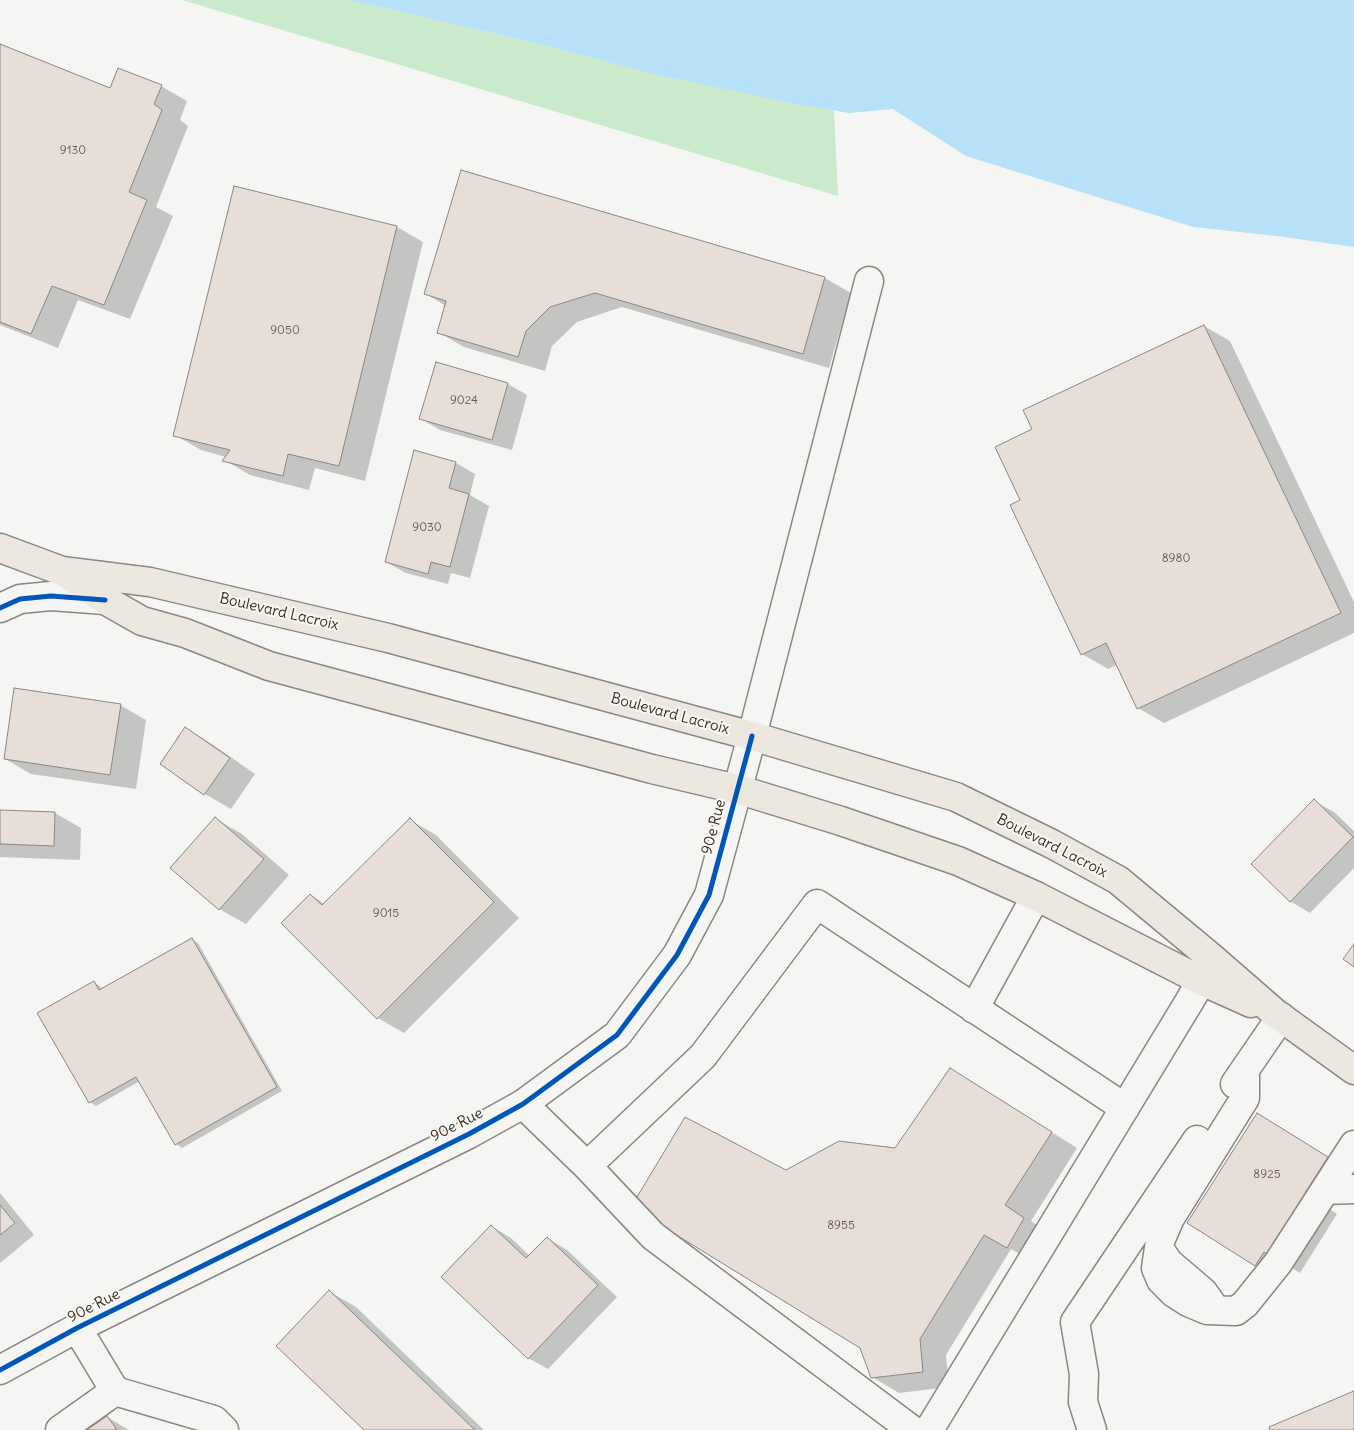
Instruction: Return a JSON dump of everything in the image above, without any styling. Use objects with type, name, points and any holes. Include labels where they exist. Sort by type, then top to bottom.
[{"type":"main road","name":"Boulevard Lacroix","points":[[0,548],[62,571],[150,582],[398,641],[752,736],[956,797],[1052,844],[1118,880],[1208,970]]},
{"type":"main road","name":"Boulevard Lacroix","points":[[62,571],[105,600],[142,621],[185,633],[269,666],[642,766],[737,789],[841,821],[958,861],[1208,970],[1278,1015],[1354,1070]]},
{"type":"street","name":"90e Rue","points":[[0,1370],[77,1328],[469,1134],[523,1104],[617,1035],[677,955],[709,895],[752,736],[869,281]]},
{"type":"street","points":[[0,608],[20,599],[51,596],[105,600]]},
{"type":"street","points":[[974,1009],[1036,896]]},
{"type":"street","points":[[587,1166],[703,1056],[816,904],[1125,1108]]},
{"type":"street","points":[[930,1430],[1208,970]]},
{"type":"street","points":[[1092,1430],[1083,1402],[1084,1374],[1075,1322],[1245,1070],[1278,1015]]},
{"type":"street","points":[[1245,1070],[1245,1098],[1170,1218],[1160,1241],[1156,1268],[1161,1280],[1188,1302],[1207,1310],[1215,1311],[1236,1310],[1246,1304],[1278,1263],[1354,1146]]},
{"type":"street","points":[[523,1104],[587,1166],[653,1236],[912,1430]]},
{"type":"street","points":[[1325,1190],[1354,1189]]},
{"type":"street","points":[[77,1328],[115,1391],[214,1420],[224,1430]]},
{"type":"street","points":[[60,1430],[115,1391]]},
{"type":"green space","points":[[182,0],[358,0],[834,111],[838,196]]},
{"type":"water","points":[[351,0],[1354,0],[1354,247],[1193,227],[966,156],[893,109],[849,113],[791,103],[658,75],[528,41]]},
{"type":"building","points":[[0,44],[110,88],[118,68],[162,85],[154,104],[162,110],[129,192],[147,200],[104,305],[52,286],[31,334],[0,322]]},
{"type":"building","points":[[461,170],[825,277],[803,354],[595,293],[550,307],[526,331],[518,357],[437,333],[446,301],[424,294]]},
{"type":"building","points":[[234,186],[397,226],[339,466],[288,454],[283,476],[222,461],[230,450],[173,436]]},
{"type":"building","points":[[1204,325],[1341,613],[1137,709],[1106,643],[1081,655],[1010,505],[1020,500],[995,447],[1032,429],[1023,410]]},
{"type":"building","points":[[436,362],[508,383],[492,440],[419,419]]},
{"type":"building","points":[[414,450],[456,462],[449,488],[469,494],[450,567],[431,562],[428,574],[385,562]]},
{"type":"building","points":[[14,688],[121,704],[110,775],[4,759]]},
{"type":"building","points":[[185,727],[230,758],[204,795],[160,764]]},
{"type":"building","points":[[1314,799],[1353,837],[1290,902],[1251,864]]},
{"type":"building","points":[[0,810],[55,812],[54,846],[0,844]]},
{"type":"building","points":[[215,817],[264,859],[219,910],[170,868]]},
{"type":"building","points":[[410,818],[494,902],[377,1019],[281,923],[310,894],[322,905]]},
{"type":"building","points":[[192,938],[277,1087],[175,1145],[136,1077],[89,1103],[37,1013],[94,981],[99,990]]},
{"type":"building","points":[[1354,944],[1354,967],[1343,959]]},
{"type":"building","points":[[950,1068],[1052,1132],[1005,1205],[1024,1218],[1007,1248],[984,1235],[920,1339],[923,1372],[871,1378],[860,1348],[631,1207],[685,1117],[786,1170],[839,1141],[895,1148]]},
{"type":"building","points":[[1257,1113],[1328,1157],[1305,1193],[1312,1197],[1274,1259],[1264,1252],[1255,1266],[1187,1223]]},
{"type":"building","points":[[0,1205],[15,1223],[0,1235]]},
{"type":"building","points":[[491,1225],[526,1258],[547,1237],[598,1285],[528,1359],[441,1277]]},
{"type":"building","points":[[329,1290],[475,1430],[364,1430],[276,1346]]},
{"type":"building","points":[[1354,1391],[1354,1430],[1270,1430],[1269,1427]]},
{"type":"building","points":[[107,1416],[117,1430],[87,1430]]},
{"type":"cycle path","points":[[0,608],[20,599],[51,596],[105,600]]},
{"type":"cycle path","points":[[0,1370],[77,1328],[469,1134],[523,1104],[617,1035],[677,955],[709,895],[752,736]]}]
